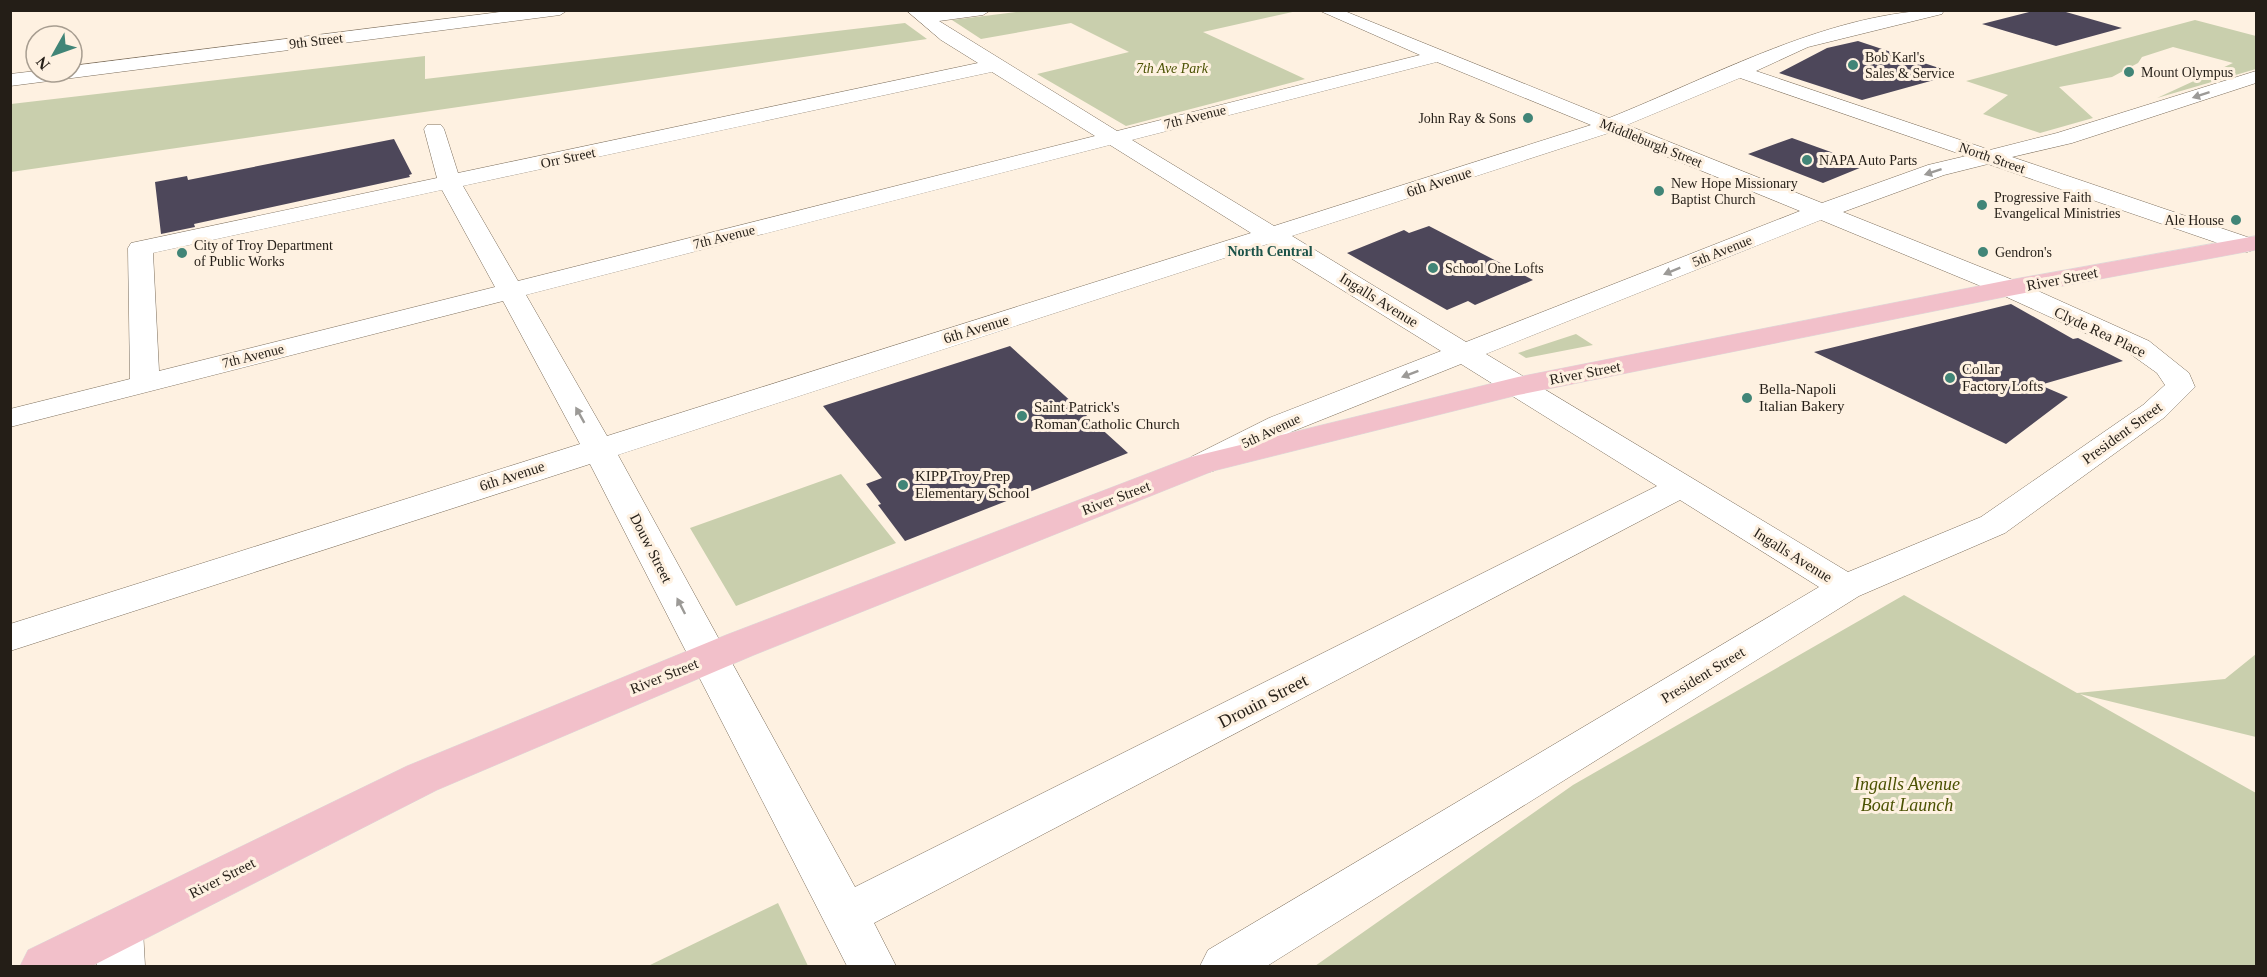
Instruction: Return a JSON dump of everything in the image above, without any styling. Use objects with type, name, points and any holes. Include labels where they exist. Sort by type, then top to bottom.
[{"type":"main road","name":"River Street","points":[[45,966],[120,948],[422,778],[708,658],[1202,464],[1518,386],[2008,288],[2252,244]]},
{"type":"street","name":"9th Street","points":[[84,70],[560,10]]},
{"type":"street","points":[[919,14],[983,10]]},
{"type":"street","name":"Middleburgh Street","points":[[1326,10],[2008,288]]},
{"type":"street","name":"6th Avenue","points":[[10,638],[1610,126],[1802,42],[1936,10]]},
{"type":"street","name":"Ingalls Avenue","points":[[919,14],[1113,138],[1846,587]]},
{"type":"street","name":"7th Avenue","points":[[10,418],[1437,56]]},
{"type":"street","name":"Orr Street","points":[[145,384],[140,248],[996,65]]},
{"type":"street","name":"North Street","points":[[1738,70],[2252,244]]},
{"type":"street","name":"5th Avenue","points":[[1202,464],[1280,425],[1820,212],[1936,170],[2064,138],[2256,77]]},
{"type":"street","name":"Douw Street","points":[[435,129],[450,183],[598,448],[872,966]]},
{"type":"street","name":"Clyde Rea Place","points":[[2008,288],[2139,347],[2167,367],[2179,379],[2180,387]]},
{"type":"street","name":"President Street","points":[[1226,966],[1846,587],[1993,525],[2154,411],[2180,387]]},
{"type":"street","name":"Drouin Street","points":[[845,915],[1682,486]]},
{"type":"green space","name":"7th Ave Park","points":[[1023,11],[1297,11],[1203,32],[1305,79],[1126,126],[1037,74],[1129,52],[1071,23],[981,39],[952,20]]},
{"type":"green space","points":[[2195,20],[2256,36],[2256,69],[2157,98],[2233,63],[2173,47],[2142,57],[2138,63],[2112,77],[2059,87],[2093,118],[2040,133],[1983,114],[2008,95],[1966,81]]},
{"type":"green space","points":[[905,23],[927,39],[11,172],[11,104],[425,56],[425,79]]},
{"type":"green space","points":[[1576,334],[1593,345],[1526,358],[1518,353]]},
{"type":"green space","points":[[841,474],[896,543],[736,606],[690,528]]},
{"type":"green space","name":"Ingalls Avenue Boat Launch","points":[[1904,595],[2077,693],[2225,679],[2256,654],[2256,737],[2080,694],[2256,793],[2256,966],[1315,966],[1573,785]]},
{"type":"green space","points":[[778,903],[808,966],[648,966]]},
{"type":"building","points":[[2037,10],[2059,10],[2122,28],[2056,46],[1982,24]]},
{"type":"building","name":"Bob Karl's Sales & Service","points":[[1858,41],[1942,69],[1931,72],[1945,77],[1862,100],[1779,73],[1827,48]]},
{"type":"building","name":"NAPA Auto Parts","points":[[1792,138],[1867,165],[1823,183],[1748,154]]},
{"type":"building","points":[[394,139],[412,174],[409,175],[410,177],[194,224],[195,227],[161,234],[155,182],[187,176],[188,180]]},
{"type":"building","name":"School One Lofts","points":[[1429,226],[1533,280],[1475,305],[1468,301],[1447,310],[1347,253],[1404,230],[1409,233]]},
{"type":"building","name":"Collar Factory Lofts","points":[[2011,304],[2073,339],[2078,338],[2123,361],[2040,385],[2068,397],[2006,444],[1814,352]]},
{"type":"building","points":[[1010,346],[1128,453],[905,541],[878,505],[881,504],[866,484],[882,478],[823,406]]},
{"type":"place","name":"Bob Karl's Sales & Service","points":[[1853,65]]},
{"type":"place","name":"Mount Olympus","points":[[2129,72]]},
{"type":"place","name":"John Ray & Sons","points":[[1528,118]]},
{"type":"place","name":"NAPA Auto Parts","points":[[1807,160]]},
{"type":"place","name":"New Hope Missionary Baptist Church","points":[[1659,191]]},
{"type":"place","name":"Progressive Faith Evangelical Ministries","points":[[1982,205]]},
{"type":"place","name":"Ale House","points":[[2236,220]]},
{"type":"place","name":"Gendron's","points":[[1983,252]]},
{"type":"place","name":"City of Troy Department of Public Works","points":[[182,253]]},
{"type":"place","name":"School One Lofts","points":[[1433,268]]},
{"type":"place","name":"Collar Factory Lofts","points":[[1950,378]]},
{"type":"place","name":"Bella-Napoli Italian Bakery","points":[[1747,398]]},
{"type":"place","name":"Saint Patrick's Roman Catholic Church","points":[[1022,416]]},
{"type":"place","name":"KIPP Troy Prep Elementary School","points":[[903,485]]},
{"type":"district","name":"North Central","points":[[1270,251]]}]
